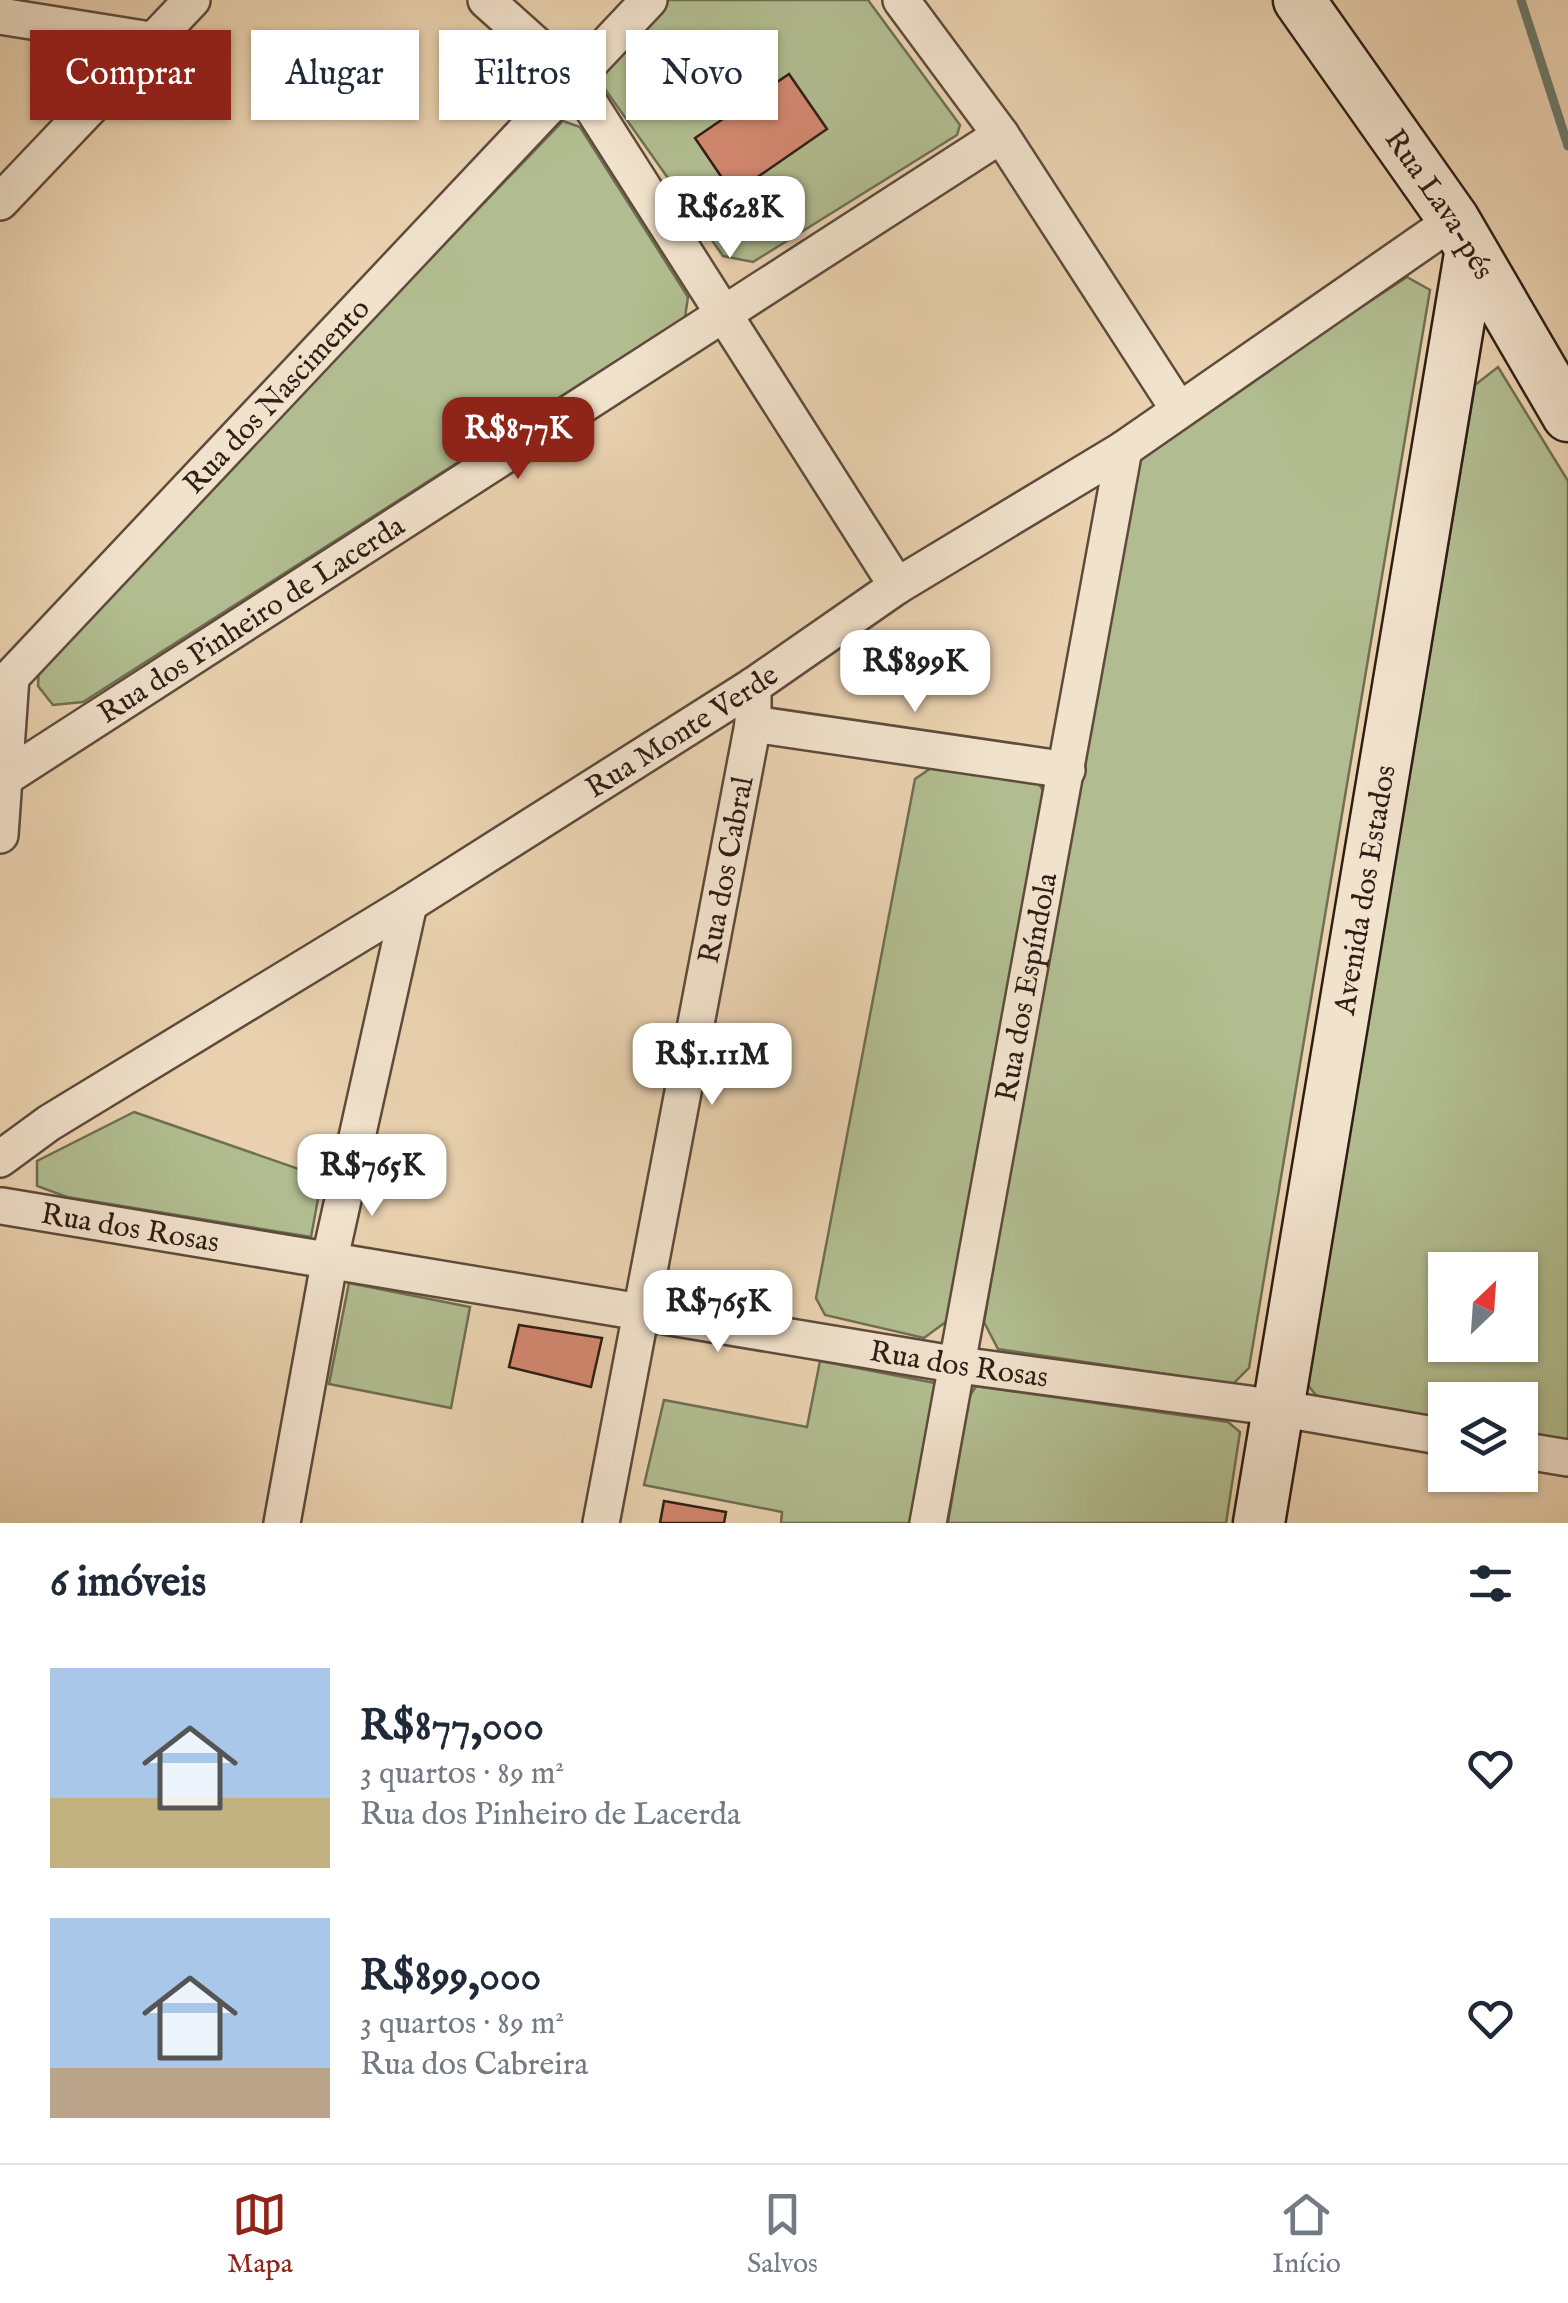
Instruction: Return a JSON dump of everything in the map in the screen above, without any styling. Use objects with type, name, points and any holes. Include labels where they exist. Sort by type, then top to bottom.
[{"type":"street","points":[[160,30],[192,0]]},
{"type":"street","points":[[486,0],[519,30]]},
{"type":"street","name":"Rua dos Nascimento","points":[[606,45],[649,0]]},
{"type":"street","points":[[900,0],[1001,135],[1179,410]]},
{"type":"street","name":"Rua Lava-pés","points":[[1299,0],[1462,237],[1568,416]]},
{"type":"street","points":[[0,16],[88,30]]},
{"type":"street","points":[[0,202],[76,120]]},
{"type":"street","name":"Rua dos Nascimento","points":[[0,835],[12,677],[535,120]]},
{"type":"street","points":[[600,120],[897,586]]},
{"type":"street","name":"Rua dos Pinheiro de Lacerda","points":[[2,779],[723,310],[1001,135]]},
{"type":"street","name":"Rua Monte Verde","points":[[0,1159],[48,1123],[409,904],[753,686],[897,586],[1462,237]]},
{"type":"street","name":"Avenida dos Estados","points":[[1259,1523],[1462,237]]},
{"type":"street","name":"Rua dos Espíndola","points":[[928,1523],[960,1365],[1124,449]]},
{"type":"street","name":"Rua dos Cabral","points":[[601,1523],[753,724],[753,686]]},
{"type":"street","points":[[753,724],[1067,770]]},
{"type":"street","points":[[282,1523],[330,1258],[409,904]]},
{"type":"street","name":"Rua dos Rosas","points":[[1,1210],[640,1308],[960,1365],[1278,1408],[1428,1434]]},
{"type":"street","points":[[1538,1453],[1568,1458]]},
{"type":"green space","points":[[669,0],[868,0],[960,125],[957,135],[753,262],[723,256],[627,120],[778,120],[778,30],[639,30]]},
{"type":"green space","points":[[626,43],[626,119],[606,90],[606,63]]},
{"type":"green space","points":[[563,121],[580,127],[688,297],[685,317],[83,702],[53,705],[38,686],[39,665]]},
{"type":"green space","points":[[1407,277],[1430,290],[1249,1368],[1233,1384],[998,1349],[984,1322],[1129,480],[1146,449]]},
{"type":"green space","points":[[1498,367],[1568,481],[1568,1444],[1538,1438],[1538,1382],[1428,1382],[1428,1419],[1320,1400],[1307,1384],[1475,385]]},
{"type":"green space","points":[[931,768],[1039,784],[1046,795],[947,1321],[924,1338],[825,1315],[816,1298],[915,779]]},
{"type":"green space","points":[[134,1112],[322,1177],[311,1237],[67,1197],[37,1186],[37,1161]]},
{"type":"green space","points":[[349,1283],[470,1307],[451,1408],[329,1384]]},
{"type":"green space","points":[[820,1361],[935,1383],[910,1523],[781,1523],[782,1512],[644,1485],[664,1400],[807,1427]]},
{"type":"green space","points":[[976,1386],[1228,1422],[1240,1432],[1226,1523],[948,1523],[969,1397]]},
{"type":"building","points":[[789,74],[827,129],[733,194],[695,138],[721,120],[778,120],[778,81]]},
{"type":"building","points":[[519,1325],[602,1338],[591,1387],[509,1367]]},
{"type":"building","points":[[664,1501],[726,1512],[724,1523],[660,1523]]},
{"type":"waterway","points":[[1521,0],[1568,146]]}]
